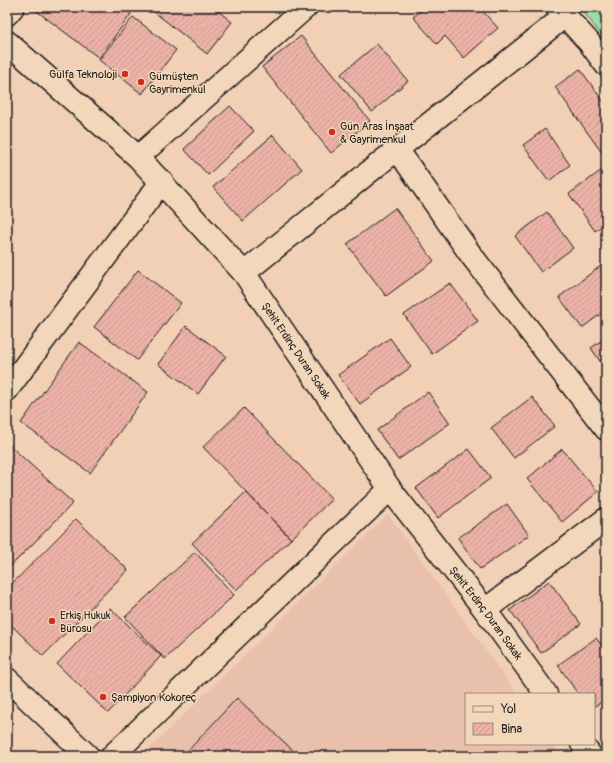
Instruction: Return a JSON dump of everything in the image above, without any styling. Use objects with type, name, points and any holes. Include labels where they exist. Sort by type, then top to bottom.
[{"type":"street","points":[[7,14],[13,7]]},
{"type":"street","points":[[138,157],[306,7]]},
{"type":"street","points":[[244,273],[397,149],[561,11],[588,41],[606,65]]},
{"type":"street","name":"Şehit Erdinç Duran Sokak","points":[[7,42],[138,157],[162,181],[244,273],[390,489],[484,610],[545,693]]},
{"type":"street","points":[[397,149],[471,255],[606,429]]},
{"type":"street","points":[[7,390],[162,181]]},
{"type":"street","points":[[112,756],[390,489]]},
{"type":"street","points":[[484,610],[606,519]]},
{"type":"street","points":[[7,680],[88,756]]},
{"type":"street","points":[[583,745],[591,756]]},
{"type":"shaded area","points":[[388,514],[516,693],[465,693],[465,745],[554,745],[562,756],[146,756],[144,754]]},
{"type":"green space","points":[[580,7],[606,7],[606,41]]},
{"type":"building","points":[[36,7],[121,7],[131,14],[99,58],[34,9]]},
{"type":"building","points":[[148,7],[213,7],[232,22],[207,54]]},
{"type":"building","points":[[424,7],[479,7],[498,28],[464,58],[445,36],[437,44],[413,17]]},
{"type":"building","points":[[133,17],[176,50],[142,94],[99,60]]},
{"type":"building","points":[[301,36],[370,121],[331,153],[262,67]]},
{"type":"building","points":[[377,44],[408,81],[372,112],[341,74]]},
{"type":"building","points":[[580,69],[606,105],[606,150],[602,153],[555,87]]},
{"type":"building","points":[[230,106],[254,131],[208,175],[184,149]]},
{"type":"building","points":[[545,129],[570,165],[549,181],[523,145]]},
{"type":"building","points":[[273,135],[302,169],[243,221],[213,187]]},
{"type":"building","points":[[606,167],[606,223],[595,231],[569,194]]},
{"type":"building","points":[[395,208],[434,261],[386,296],[347,244]]},
{"type":"building","points":[[547,212],[573,248],[541,272],[515,236]]},
{"type":"building","points":[[602,265],[606,270],[606,310],[582,328],[559,297]]},
{"type":"building","points":[[138,270],[181,303],[137,360],[94,327]]},
{"type":"building","points":[[450,283],[478,321],[432,354],[404,315]]},
{"type":"building","points":[[186,326],[226,356],[198,394],[158,364]]},
{"type":"building","points":[[606,337],[606,370],[591,348]]},
{"type":"building","points":[[390,338],[411,367],[360,404],[338,375]]},
{"type":"building","points":[[79,342],[148,392],[90,473],[21,423]]},
{"type":"building","points":[[428,392],[450,423],[398,460],[377,430]]},
{"type":"building","points":[[532,397],[555,426],[514,458],[491,428]]},
{"type":"building","points":[[244,408],[332,499],[291,539],[203,447]]},
{"type":"building","points":[[7,443],[73,503],[7,570]]},
{"type":"building","points":[[469,449],[491,478],[438,518],[416,488]]},
{"type":"building","points":[[562,449],[598,492],[562,522],[527,479]]},
{"type":"building","points":[[246,492],[291,539],[236,590],[192,543]]},
{"type":"building","points":[[507,504],[529,535],[480,569],[458,538]]},
{"type":"building","points":[[76,519],[128,570],[43,656],[7,621],[7,589]]},
{"type":"building","points":[[195,552],[234,595],[165,659],[125,617]]},
{"type":"building","points":[[549,581],[581,624],[541,653],[510,610]]},
{"type":"building","points":[[110,608],[161,656],[108,713],[57,664]]},
{"type":"building","points":[[596,638],[606,651],[606,699],[595,706],[595,693],[577,693],[558,665]]},
{"type":"building","points":[[237,698],[299,756],[183,756]]},
{"type":"place","name":"Gülfa Teknoloji","points":[[125,74]]},
{"type":"place","name":"Gümüşten Gayrimenkul","points":[[141,82]]},
{"type":"place","name":"Gün Aras İnşaat & Gayrimenkul","points":[[332,132]]},
{"type":"place","name":"Erkiş Hukuk Bürosu","points":[[52,621]]},
{"type":"place","name":"Şampiyon Kokoreç","points":[[103,697]]}]
